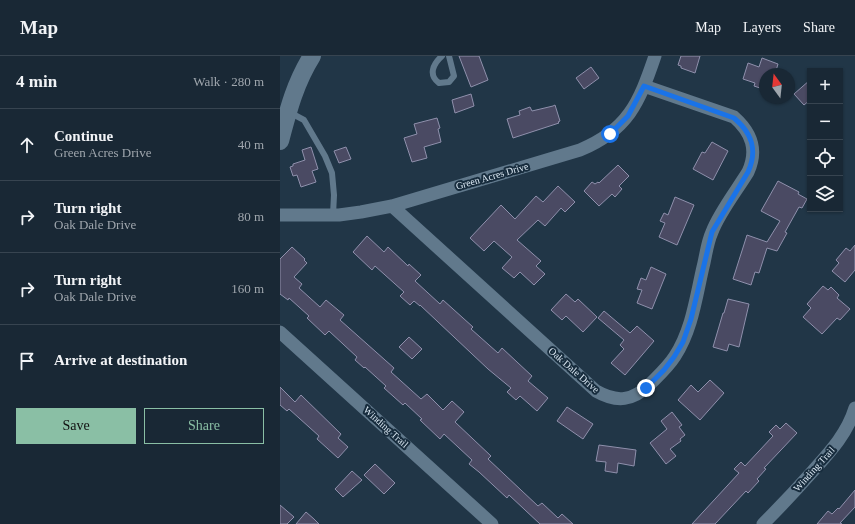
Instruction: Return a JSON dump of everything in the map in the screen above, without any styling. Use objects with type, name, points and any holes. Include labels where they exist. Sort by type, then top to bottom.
[{"type":"street","points":[[280,141],[290,101],[300,77],[312,56]]},
{"type":"street","name":"Green Acres Drive","points":[[280,215],[333,215],[361,212],[392,206],[580,150],[595,144],[610,134],[628,116],[644,86],[655,56]]},
{"type":"street","name":"Oak Dale Drive","points":[[392,206],[596,391],[615,399],[626,399],[635,396],[646,388],[664,370],[683,342],[691,319],[712,232],[748,172],[753,156],[752,144],[748,134],[742,124],[734,118],[644,86]]},
{"type":"street","name":"Winding Trail","points":[[280,332],[492,524]]},
{"type":"street","name":"Winding Trail","points":[[763,524],[833,448],[848,426],[855,408]]},
{"type":"lane","points":[[442,56],[437,60],[432,71],[434,80],[439,83],[449,82],[454,76],[449,56]]},
{"type":"lane","points":[[288,111],[304,120],[325,156],[332,173],[334,195],[333,215]]},
{"type":"building","points":[[459,56],[479,56],[488,80],[471,87]]},
{"type":"building","points":[[681,56],[700,56],[695,73],[681,68],[681,66],[678,65]]},
{"type":"building","points":[[762,58],[778,64],[777,68],[759,68],[759,88],[754,86],[755,83],[743,79],[748,63],[759,67]]},
{"type":"building","points":[[591,67],[599,78],[584,89],[576,78]]},
{"type":"building","points":[[807,83],[807,102],[804,105],[795,93]]},
{"type":"building","points":[[471,94],[474,106],[455,113],[452,100]]},
{"type":"building","points":[[555,105],[560,121],[558,122],[559,123],[513,138],[507,119],[520,115],[519,111],[530,107],[532,111]]},
{"type":"building","points":[[437,118],[440,128],[438,129],[441,142],[424,147],[427,158],[412,162],[404,138],[417,134],[414,124]]},
{"type":"building","points":[[712,142],[728,151],[713,180],[693,169],[702,152],[705,153]]},
{"type":"building","points":[[311,147],[318,169],[312,171],[316,182],[301,187],[297,175],[293,176],[290,167],[293,166],[293,164],[305,160],[302,150]]},
{"type":"building","points":[[346,147],[351,159],[339,163],[334,151]]},
{"type":"building","points":[[618,165],[629,176],[619,186],[622,189],[615,197],[612,194],[599,206],[584,191],[592,182],[595,184],[598,182],[599,183]]},
{"type":"building","points":[[778,181],[799,192],[798,194],[807,199],[802,208],[799,207],[785,232],[787,233],[777,251],[767,248],[759,273],[755,272],[751,285],[733,279],[747,235],[767,242],[780,221],[761,211]]},
{"type":"building","points":[[558,186],[575,202],[565,212],[561,208],[545,226],[538,220],[517,240],[541,261],[536,266],[545,274],[534,285],[520,272],[514,278],[502,268],[512,257],[494,241],[484,251],[470,238],[501,205],[515,219],[536,196],[543,202]]},
{"type":"building","points":[[675,197],[694,205],[677,245],[659,237],[665,223],[660,221],[664,213],[668,215]]},
{"type":"building","points":[[367,236],[384,252],[388,247],[408,266],[409,264],[421,275],[415,281],[440,304],[443,300],[473,327],[471,329],[498,353],[502,348],[532,376],[528,381],[548,398],[537,411],[520,396],[516,400],[507,392],[511,388],[488,369],[420,305],[414,301],[410,305],[400,296],[404,292],[375,266],[372,270],[353,252]]},
{"type":"building","points":[[855,245],[855,270],[845,282],[832,271],[839,263],[836,260],[846,248],[850,251]]},
{"type":"building","points":[[292,247],[305,259],[304,260],[307,263],[294,277],[302,284],[299,288],[320,307],[326,300],[344,315],[340,320],[394,368],[391,372],[421,399],[427,394],[443,410],[452,401],[464,412],[455,422],[491,456],[488,459],[538,506],[542,503],[558,518],[562,514],[573,524],[540,524],[509,495],[507,498],[469,464],[472,460],[444,434],[440,439],[405,403],[403,405],[384,388],[386,386],[355,360],[357,357],[329,331],[325,335],[307,318],[309,316],[289,298],[288,300],[280,294],[280,259]]},
{"type":"building","points":[[651,267],[666,274],[652,309],[637,303],[642,290],[637,289],[641,278],[646,280]]},
{"type":"building","points":[[823,286],[828,290],[831,287],[839,295],[837,298],[850,309],[840,320],[837,318],[822,334],[803,317],[811,308],[807,304]]},
{"type":"building","points":[[566,294],[575,302],[578,299],[597,317],[583,332],[566,316],[562,320],[551,310]]},
{"type":"building","points":[[728,299],[749,304],[739,347],[729,344],[727,351],[713,347]]},
{"type":"building","points":[[604,311],[630,333],[637,326],[654,341],[625,375],[611,363],[624,349],[620,345],[624,340],[598,318]]},
{"type":"building","points":[[409,337],[422,349],[412,359],[399,347]]},
{"type":"building","points":[[710,380],[724,393],[700,420],[678,400],[691,385],[698,392]]},
{"type":"building","points":[[280,387],[295,402],[301,395],[341,434],[338,438],[348,447],[338,458],[317,439],[319,436],[289,409],[287,411],[280,405]]},
{"type":"building","points":[[567,407],[593,424],[583,439],[557,421]]},
{"type":"building","points":[[672,412],[682,425],[679,427],[685,435],[680,439],[681,441],[670,449],[676,456],[666,464],[650,443],[667,429],[661,421]]},
{"type":"building","points":[[786,423],[797,433],[764,468],[766,469],[757,479],[759,481],[748,493],[746,491],[715,524],[692,524],[739,473],[734,469],[741,462],[745,466],[773,436],[769,432],[776,425],[780,429]]},
{"type":"building","points":[[599,445],[636,450],[634,466],[618,463],[617,473],[605,471],[606,462],[596,461]]},
{"type":"building","points":[[375,464],[395,483],[384,494],[364,475]]},
{"type":"building","points":[[352,471],[362,480],[343,497],[335,489]]},
{"type":"building","points":[[855,490],[855,507],[840,523],[842,524],[817,524],[828,511],[832,514],[838,508],[839,509]]},
{"type":"building","points":[[280,505],[294,517],[287,524],[280,524]]},
{"type":"building","points":[[306,512],[314,519],[319,524],[296,524]]},
{"type":"route","points":[[610,134],[628,116],[644,86],[734,118],[742,124],[752,144],[753,156],[748,172],[715,224],[710,237],[688,331],[674,357],[664,370],[646,388]]}]
